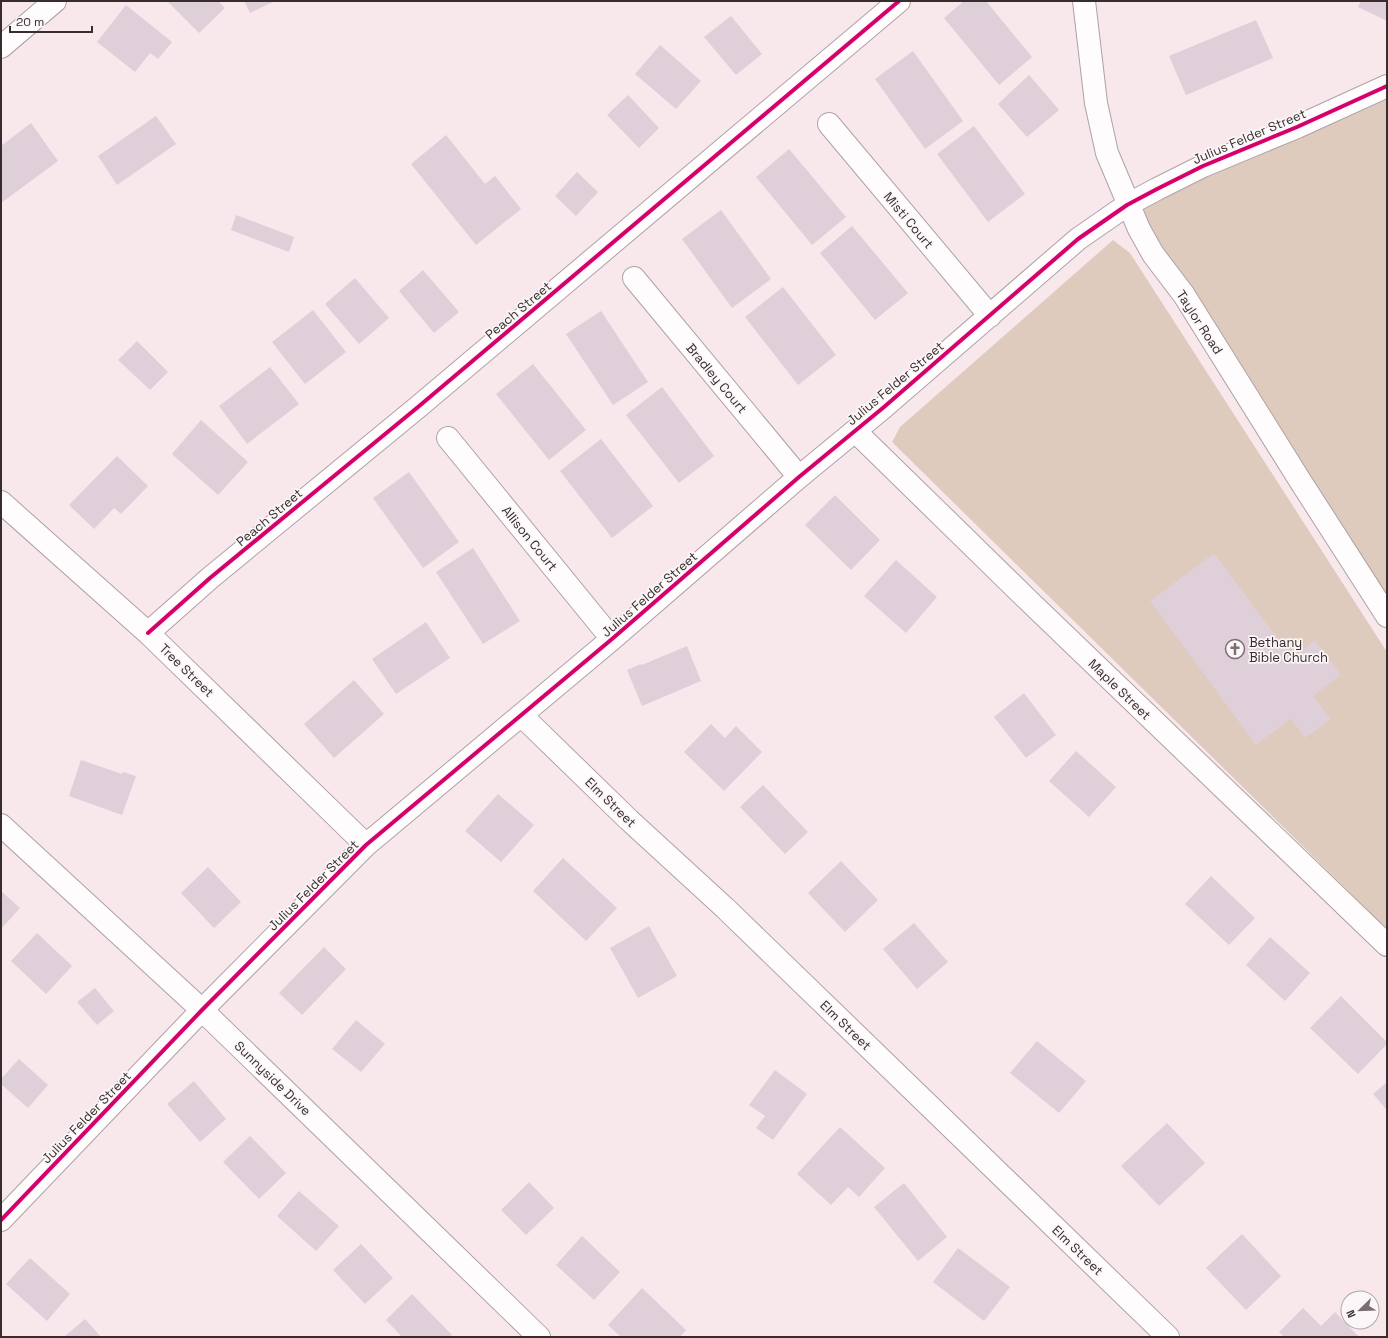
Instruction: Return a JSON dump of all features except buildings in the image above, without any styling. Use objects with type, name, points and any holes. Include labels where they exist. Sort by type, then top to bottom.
[{"type":"street","points":[[1,47],[54,1]]},
{"type":"street","name":"Peach Street","points":[[148,632],[210,578],[436,392],[899,1]]},
{"type":"street","name":"Taylor Road","points":[[1084,1],[1096,103],[1107,153],[1127,205],[1153,254],[1184,295],[1299,480],[1387,616]]},
{"type":"street","name":"Julius Felder Street","points":[[1,1220],[202,1010],[366,845],[612,639],[1078,239],[1127,205],[1203,166],[1298,127],[1387,86]]},
{"type":"street","name":"Misti Court","points":[[829,124],[990,316]]},
{"type":"street","name":"Bradley Court","points":[[634,278],[799,477]]},
{"type":"street","name":"Maple Street","points":[[855,431],[1387,946]]},
{"type":"street","name":"Allison Court","points":[[448,438],[612,639]]},
{"type":"street","name":"Tree Street","points":[[1,502],[148,632],[366,845]]},
{"type":"street","name":"Elm Street","points":[[522,714],[629,820],[726,908],[1168,1337]]},
{"type":"street","name":"Sunnyside Drive","points":[[1,825],[202,1010],[539,1337]]},
{"type":"shaded area","points":[[1387,87],[1387,616],[1127,205]]},
{"type":"shaded area","points":[[1113,240],[1130,253],[1387,652],[1387,929],[892,442],[900,427]]},
{"type":"cycle path","points":[[148,633],[210,578],[418,407],[899,1]]},
{"type":"cycle path","points":[[1,1220],[202,1010],[366,845],[612,639],[1078,239],[1127,205],[1203,166],[1297,127],[1387,86]]},
{"type":"place","name":"Bethany Bible Church","points":[[1235,649]]}]
